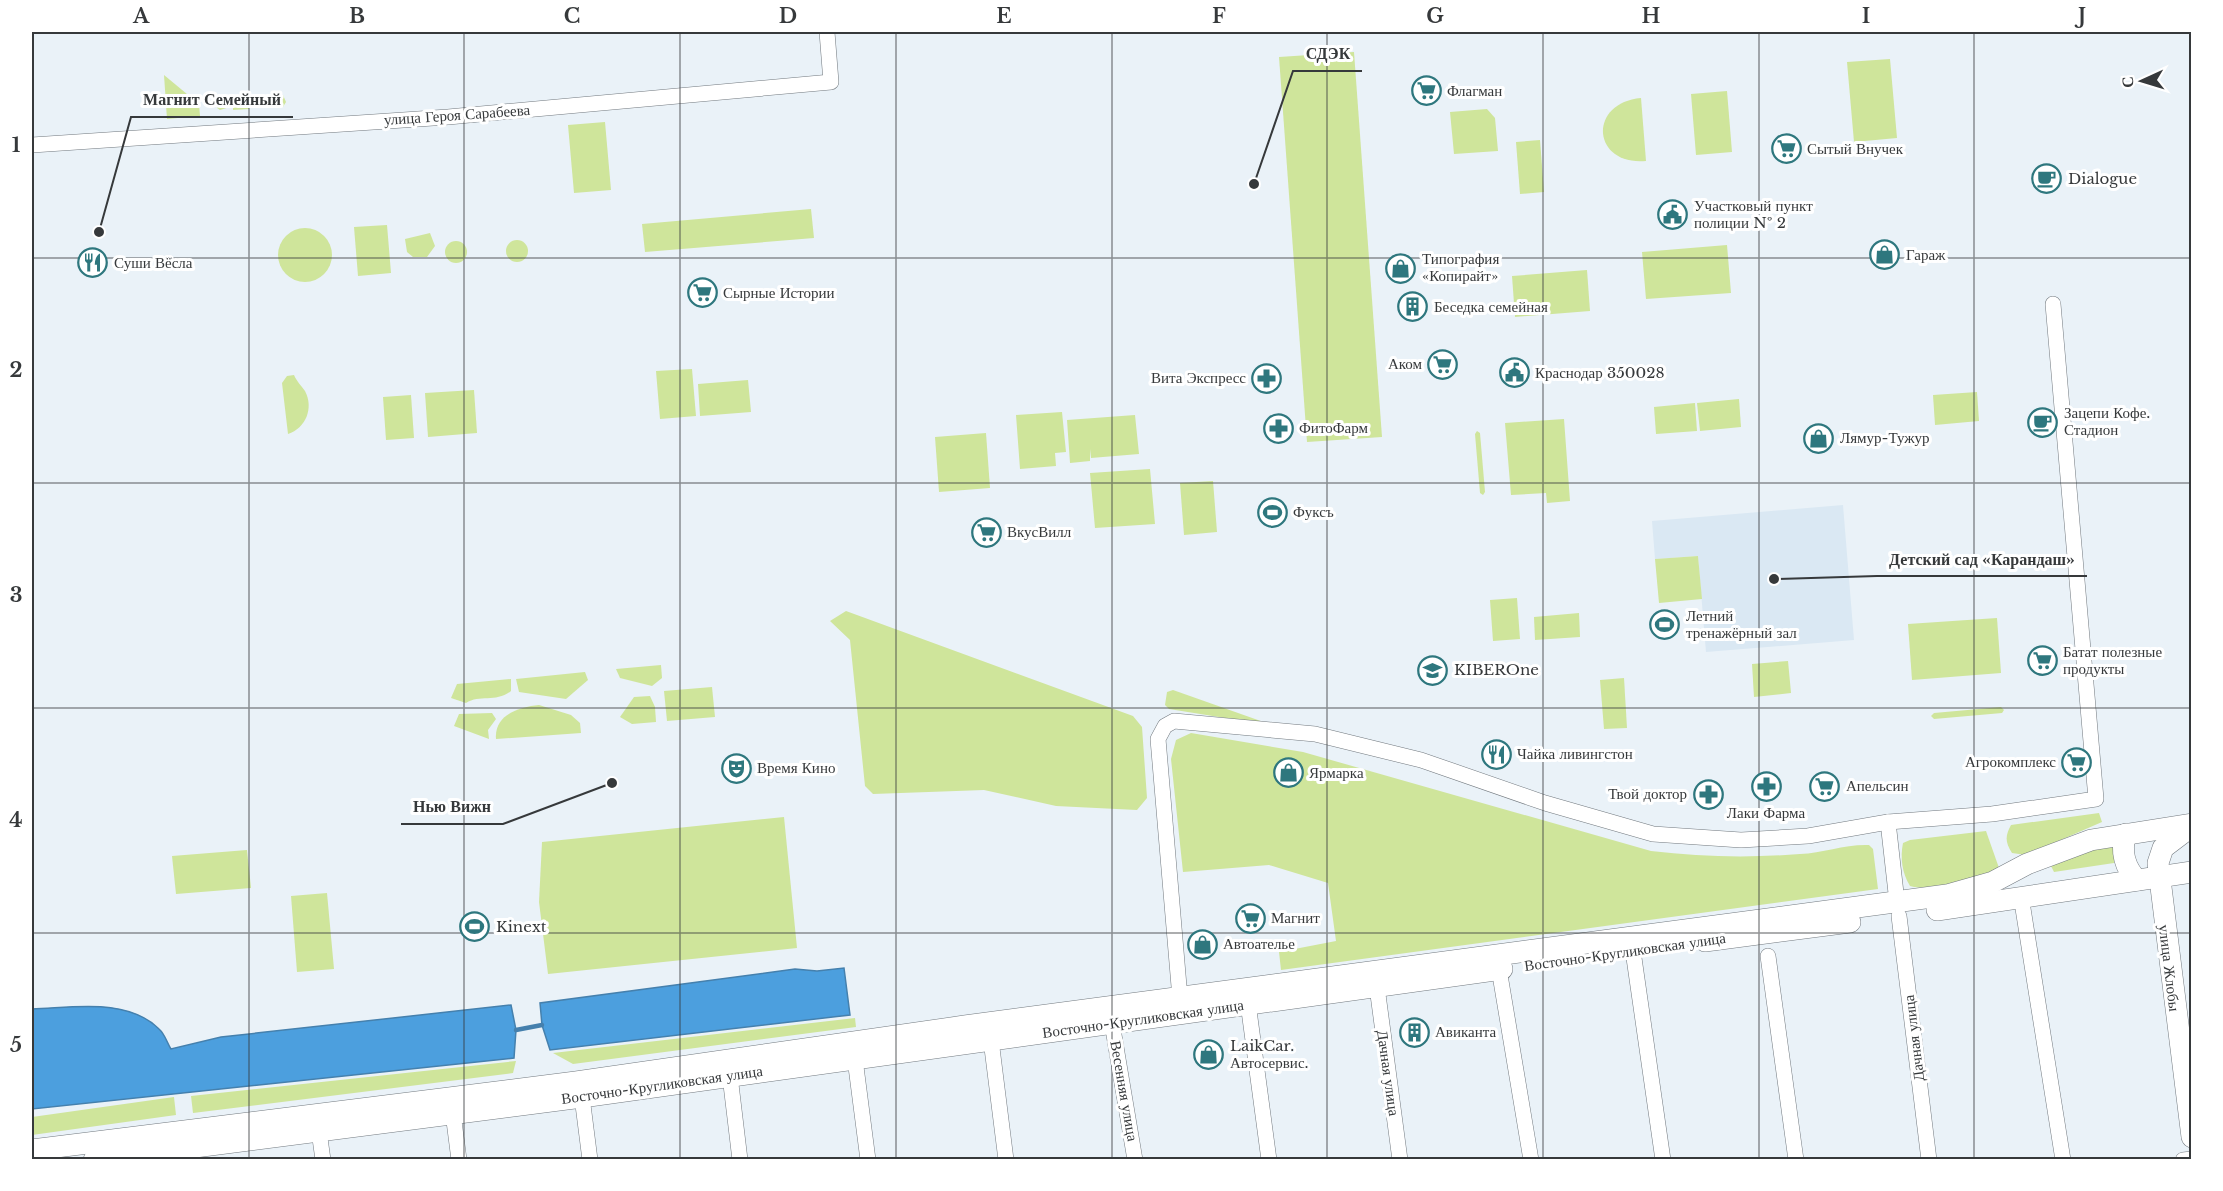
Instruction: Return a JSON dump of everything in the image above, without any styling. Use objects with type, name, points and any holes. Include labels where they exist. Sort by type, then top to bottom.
[{"type":"main road","points":[[1891,907],[1918,899],[1977,888],[2027,864],[2091,840],[2192,825]]},
{"type":"main road","name":"улица Жлобы","points":[[2192,825],[2159,855],[2158,877],[2192,1137]]},
{"type":"main road","points":[[2126,834],[2124,841],[2127,869],[2137,880]]},
{"type":"main road","name":"Восточно-Кругликовская улица","points":[[32,1150],[576,1082],[1180,998],[1891,907],[2021,896],[2190,872]]},
{"type":"main road","name":"улица Жлобы","points":[[2190,872],[2173,889],[2171,908],[2192,1071]]},
{"type":"main road","name":"Восточно-Кругликовская улица","points":[[94,1160],[187,1153],[319,1131],[582,1097],[1633,951],[1891,907]]},
{"type":"street","name":"улица Героя Сарабеева","points":[[32,145],[448,117],[831,81],[827,32]]},
{"type":"street","points":[[1180,998],[1158,739],[1165,726],[1174,721],[1315,734],[1422,760],[1545,803],[1653,834],[1741,840],[1808,836],[1888,822],[1992,814],[2096,799],[2053,304]]},
{"type":"street","name":"Дачная улица","points":[[1888,822],[1891,907],[1929,1160]]},
{"type":"street","points":[[2021,896],[2063,1160]]},
{"type":"street","points":[[1633,951],[1664,1160]]},
{"type":"street","points":[[1768,956],[1796,1160]]},
{"type":"street","points":[[1499,969],[1532,1160]]},
{"type":"street","name":"Дачная улица","points":[[1377,987],[1400,1160]]},
{"type":"street","points":[[1248,1004],[1269,1160]]},
{"type":"street","name":"Весенняя улица","points":[[1112,1023],[1135,1160]]},
{"type":"street","points":[[991,1040],[1006,1160]]},
{"type":"street","points":[[855,1059],[868,1160]]},
{"type":"street","points":[[730,1076],[740,1160]]},
{"type":"street","points":[[582,1097],[590,1160]]},
{"type":"street","points":[[453,1113],[459,1160]]},
{"type":"street","points":[[319,1131],[323,1160]]},
{"type":"street","points":[[2183,1160],[2192,1159]]},
{"type":"shaded area","points":[[1843,505],[1854,640],[1706,652],[1698,556],[1655,559],[1652,521]]},
{"type":"green space","points":[[1354,52],[1382,437],[1307,442],[1279,57]]},
{"type":"green space","points":[[1890,59],[1897,138],[1854,142],[1847,62]]},
{"type":"green space","points":[[164,75],[199,104],[200,116],[167,119]]},
{"type":"green space","points":[[1727,91],[1732,152],[1696,155],[1691,94]]},
{"type":"green space","points":[[283,95],[286,102],[283,107],[279,107],[279,104],[272,104],[272,107],[256,108],[255,105],[249,105],[249,109],[233,110],[233,106],[220,110],[217,108],[218,98]]},
{"type":"green space","points":[[1641,98],[1646,161],[1628,160],[1615,154],[1606,145],[1603,133],[1605,121],[1611,111],[1623,102]]},
{"type":"green space","points":[[1487,109],[1495,118],[1498,151],[1454,154],[1450,112]]},
{"type":"green space","points":[[605,122],[611,190],[574,193],[568,125]]},
{"type":"green space","points":[[1540,140],[1544,192],[1520,194],[1516,142]]},
{"type":"green space","points":[[811,209],[814,238],[645,252],[642,224]]},
{"type":"green space","points":[[387,225],[391,273],[358,276],[354,227]]},
{"type":"green space","points":[[305,228],[315,230],[324,236],[330,245],[332,255],[330,265],[324,274],[315,280],[305,282],[295,280],[286,274],[280,265],[278,255],[280,245],[286,236],[295,230]]},
{"type":"green space","points":[[430,233],[435,246],[427,257],[413,257],[407,252],[405,239]]},
{"type":"green space","points":[[517,240],[525,243],[528,251],[525,259],[517,262],[509,259],[506,251],[509,243]]},
{"type":"green space","points":[[456,241],[464,244],[467,252],[464,260],[456,263],[448,260],[445,252],[448,244]]},
{"type":"green space","points":[[1727,245],[1731,293],[1646,299],[1642,252]]},
{"type":"green space","points":[[1587,270],[1590,311],[1515,317],[1512,276]]},
{"type":"green space","points":[[692,369],[696,416],[660,419],[656,371]]},
{"type":"green space","points":[[294,375],[305,391],[309,404],[304,422],[288,434],[282,383],[287,376]]},
{"type":"green space","points":[[748,380],[751,412],[700,416],[698,384]]},
{"type":"green space","points":[[474,390],[477,433],[428,437],[425,393]]},
{"type":"green space","points":[[1977,392],[1979,421],[1935,425],[1933,395]]},
{"type":"green space","points":[[411,395],[414,438],[386,440],[383,397]]},
{"type":"green space","points":[[1739,399],[1741,427],[1700,431],[1697,403]]},
{"type":"green space","points":[[1695,403],[1697,431],[1656,434],[1654,407]]},
{"type":"green space","points":[[1062,412],[1066,452],[1055,453],[1056,466],[1020,469],[1016,415]]},
{"type":"green space","points":[[1135,415],[1139,454],[1091,458],[1090,449],[1090,461],[1070,463],[1067,420]]},
{"type":"green space","points":[[1564,419],[1570,501],[1547,503],[1546,493],[1511,495],[1505,423]]},
{"type":"green space","points":[[1477,431],[1480,433],[1485,492],[1483,495],[1480,493],[1475,434]]},
{"type":"green space","points":[[986,433],[990,488],[939,492],[935,437]]},
{"type":"green space","points":[[1150,469],[1155,524],[1095,528],[1090,473]]},
{"type":"green space","points":[[1213,481],[1217,532],[1184,535],[1180,483]]},
{"type":"green space","points":[[1698,556],[1702,599],[1659,603],[1655,559]]},
{"type":"green space","points":[[1517,598],[1520,639],[1493,641],[1490,600]]},
{"type":"green space","points":[[846,611],[1133,716],[1142,727],[1147,798],[1137,810],[1056,806],[984,790],[873,794],[865,786],[850,640],[830,621]]},
{"type":"green space","points":[[1579,613],[1580,637],[1535,640],[1534,617]]},
{"type":"green space","points":[[1997,618],[2001,673],[1912,680],[1908,624]]},
{"type":"green space","points":[[1788,661],[1791,693],[1754,697],[1752,664]]},
{"type":"green space","points":[[661,665],[662,678],[652,686],[620,678],[616,669]]},
{"type":"green space","points":[[585,672],[588,680],[566,699],[519,692],[516,679]]},
{"type":"green space","points":[[1624,678],[1627,728],[1604,729],[1600,680]]},
{"type":"green space","points":[[511,679],[511,691],[500,697],[471,700],[466,703],[451,698],[457,684]]},
{"type":"green space","points":[[712,687],[715,717],[667,721],[664,691]]},
{"type":"green space","points":[[1173,690],[1275,726],[1169,709],[1165,705],[1167,692]]},
{"type":"green space","points":[[650,696],[655,707],[656,722],[632,724],[620,717],[634,697]]},
{"type":"green space","points":[[539,705],[571,715],[580,723],[581,733],[496,739],[496,731],[503,718],[516,710]]},
{"type":"green space","points":[[2001,707],[2004,710],[2002,713],[1934,719],[1931,716],[1934,713]]},
{"type":"green space","points":[[492,713],[496,719],[488,730],[489,739],[454,726],[459,714]]},
{"type":"green space","points":[[1191,733],[1303,752],[1651,851],[1707,856],[1763,856],[1869,845],[1873,849],[1878,889],[1281,970],[1279,952],[1336,941],[1328,883],[1269,865],[1183,872],[1171,759],[1176,740]]},
{"type":"green space","points":[[2099,813],[2102,822],[2026,855],[2012,853],[2008,846],[2007,836],[2011,825]]},
{"type":"green space","points":[[784,817],[797,948],[548,974],[539,902],[542,842]]},
{"type":"green space","points":[[1986,831],[1999,868],[1967,881],[1944,887],[1910,886],[1902,865],[1903,843],[1910,840]]},
{"type":"green space","points":[[2112,843],[2119,856],[2114,863],[2054,872],[2051,866],[2073,855]]},
{"type":"green space","points":[[247,850],[251,888],[176,894],[172,856]]},
{"type":"green space","points":[[327,893],[334,969],[297,972],[291,896]]},
{"type":"green space","points":[[855,1018],[856,1027],[573,1064],[553,1053]]},
{"type":"green space","points":[[516,1061],[513,1073],[193,1113],[191,1096]]},
{"type":"green space","points":[[174,1097],[176,1115],[32,1135],[32,1117]]},
{"type":"water","points":[[844,968],[850,1015],[550,1050],[542,1025],[540,1003],[795,969],[817,971]]},
{"type":"water","points":[[511,1005],[516,1030],[514,1058],[32,1109],[32,1009],[81,1006],[115,1008],[131,1012],[146,1019],[159,1029],[171,1049],[221,1037]]},
{"type":"waterway","points":[[516,1030],[542,1025]]},
{"type":"place","name":"Флагман","points":[[1426,91]]},
{"type":"place","name":"Сытый Внучек","points":[[1786,149]]},
{"type":"place","name":"Dialogue","points":[[2047,179]]},
{"type":"place","name":"СДЭК","points":[[1254,184]]},
{"type":"place","name":"Участковый пункт полиции № 2","points":[[1673,215]]},
{"type":"place","name":"Магнит Семейный","points":[[99,232]]},
{"type":"place","name":"Гараж","points":[[1885,255]]},
{"type":"place","name":"Суши Вёсла","points":[[93,263]]},
{"type":"place","name":"Типография «Копирайт»","points":[[1401,268]]},
{"type":"place","name":"Сырные Истории","points":[[702,293]]},
{"type":"place","name":"Беседка семейная","points":[[1413,307]]},
{"type":"place","name":"Аком","points":[[1443,364]]},
{"type":"place","name":"Краснодар 350028","points":[[1514,373]]},
{"type":"place","name":"Вита Экспресс","points":[[1267,378]]},
{"type":"place","name":"Зацепи Кофе. Стадион","points":[[2043,422]]},
{"type":"place","name":"ФитоФарм","points":[[1278,428]]},
{"type":"place","name":"Лямур-Тужур","points":[[1819,438]]},
{"type":"place","name":"Фуксъ","points":[[1272,512]]},
{"type":"place","name":"ВкусВилл","points":[[986,532]]},
{"type":"place","name":"Детский сад «Карандаш»","points":[[1774,579]]},
{"type":"place","name":"Летний тренажёрный зал","points":[[1665,625]]},
{"type":"place","name":"Батат полезные продукты","points":[[2042,661]]},
{"type":"place","name":"KIBEROne","points":[[1433,670]]},
{"type":"place","name":"Чайка ливингстон","points":[[1496,754]]},
{"type":"place","name":"Агрокомплекс","points":[[2077,762]]},
{"type":"place","name":"Время Кино","points":[[736,768]]},
{"type":"place","name":"Ярмарка","points":[[1288,773]]},
{"type":"place","name":"Нью Вижн","points":[[612,783]]},
{"type":"place","name":"Лаки Фарма","points":[[1766,786]]},
{"type":"place","name":"Апельсин","points":[[1825,786]]},
{"type":"place","name":"Твой доктор","points":[[1708,794]]},
{"type":"place","name":"Магнит","points":[[1250,918]]},
{"type":"place","name":"Kinext","points":[[475,927]]},
{"type":"place","name":"Автоателье","points":[[1202,944]]},
{"type":"place","name":"Авиканта","points":[[1414,1032]]},
{"type":"place","name":"LaikCar. Автосервис.","points":[[1209,1055]]}]
